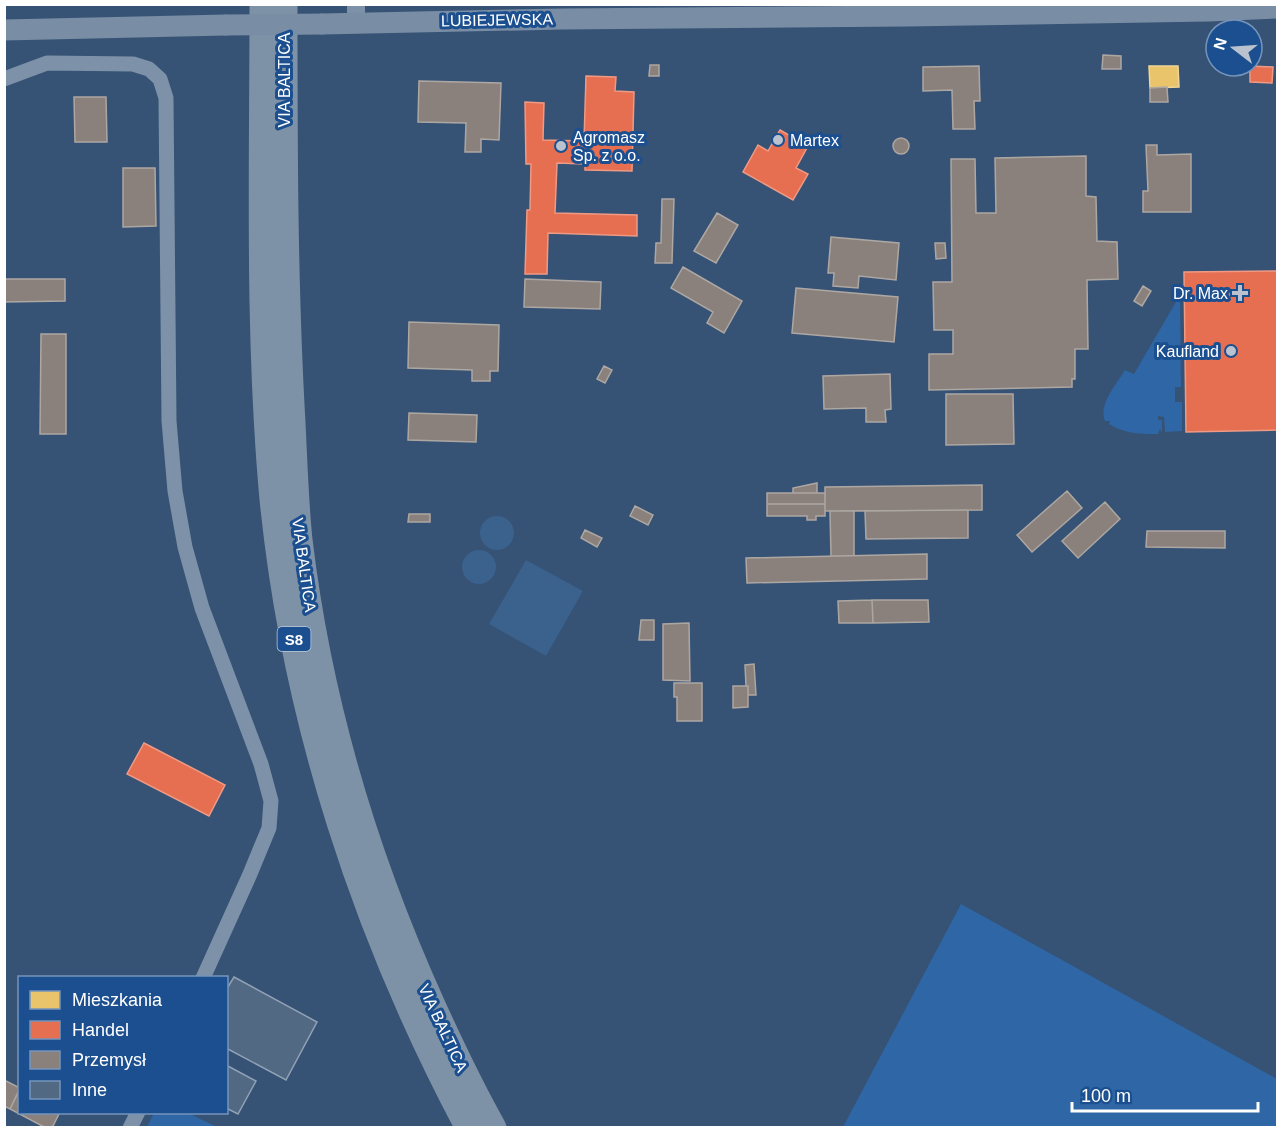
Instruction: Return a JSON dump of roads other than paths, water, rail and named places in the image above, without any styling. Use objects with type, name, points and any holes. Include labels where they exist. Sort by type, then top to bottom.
[{"type":"highway","name":"VIA BALTICA","points":[[263,4],[265,379],[273,499],[289,612],[325,772],[363,893],[416,1022],[469,1128]]},
{"type":"highway","name":"VIA BALTICA","points":[[284,4],[285,238],[289,369],[299,538],[310,612],[346,772],[379,876],[434,1010],[493,1128]]},
{"type":"main road","name":"LUBIEJEWSKA","points":[[4,30],[322,24],[356,14],[820,10],[1185,11],[1278,8]]},
{"type":"street","points":[[4,79],[47,63],[134,64],[149,69],[160,79],[166,98],[169,421],[175,491],[191,572],[206,619],[261,764],[272,810],[269,828],[204,976]]},
{"type":"street","points":[[130,1128],[137,1114]]},
{"type":"place","name":"Martex","points":[[778,140]]},
{"type":"place","name":"Agromasz Sp. z o.o.","points":[[561,146]]},
{"type":"place","name":"Dr. Max","points":[[1240,293]]},
{"type":"place","name":"Kaufland","points":[[1231,351]]}]
